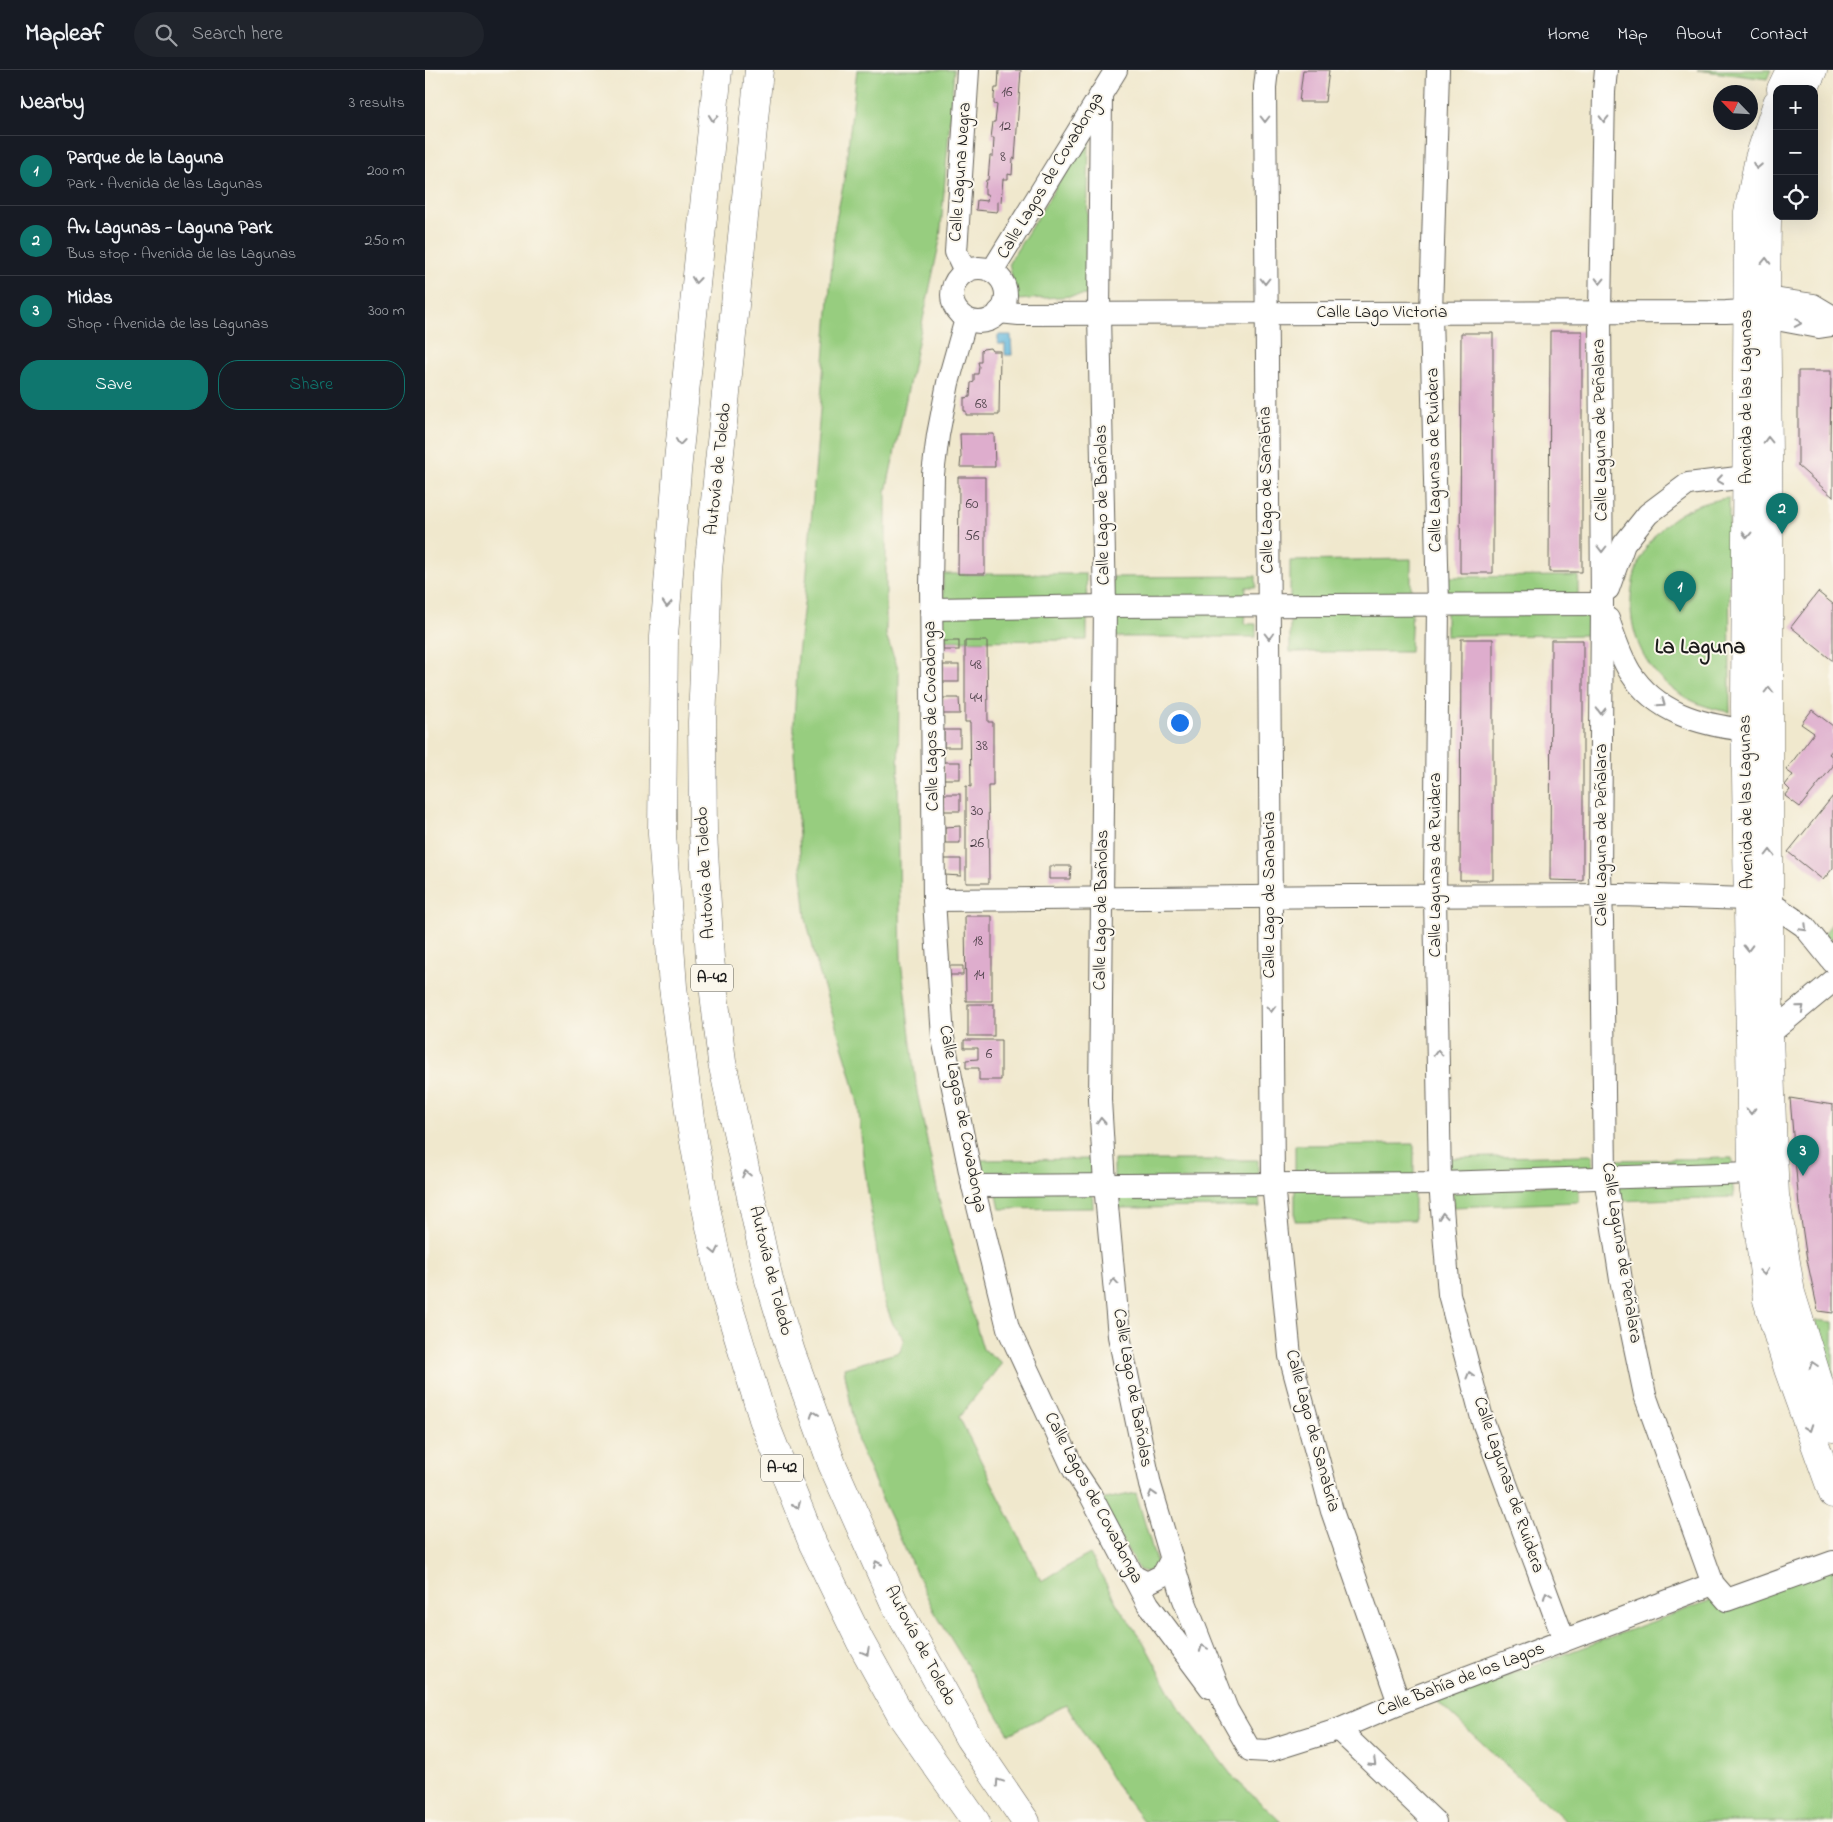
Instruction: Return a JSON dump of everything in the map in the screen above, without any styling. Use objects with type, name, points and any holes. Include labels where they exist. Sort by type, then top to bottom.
[{"type":"main road","name":"A-42","points":[[718,70],[677,471],[664,636],[662,834],[673,988],[690,1119],[722,1284],[763,1420],[813,1544],[861,1641],[902,1717],[976,1822]]},
{"type":"main road","name":"Autovía de Toledo","points":[[759,70],[708,570],[702,722],[704,852],[710,958],[722,1062],[769,1280],[791,1352],[832,1464],[894,1602],[969,1738],[1026,1822]]},
{"type":"main road","points":[[1783,85],[1790,70]]},
{"type":"main road","points":[[1806,85],[1813,70]]},
{"type":"main road","name":"Avenida de las Lagunas","points":[[1773,115],[1759,158],[1748,212],[1756,310],[1759,901],[1752,1173],[1767,1300],[1788,1369],[1833,1494]]},
{"type":"main road","name":"Avenida de las Lagunas","points":[[1756,310],[1767,221],[1775,175]]},
{"type":"main road","name":"Avenida de las Lagunas","points":[[1757,476],[1746,730],[1769,1034],[1775,1194],[1789,1283],[1799,1324],[1833,1428]]},
{"type":"main road","points":[[902,1717],[959,1822]]},
{"type":"street","name":"Calle Laguna Negra","points":[[965,272],[956,252],[968,70]]},
{"type":"street","name":"Calle Lago de Sanabria","points":[[1267,70],[1265,87],[1266,314],[1273,1183],[1290,1356],[1332,1511],[1399,1703]]},
{"type":"street","name":"Calle Lagunas de Ruidera","points":[[1438,70],[1431,313],[1438,605],[1435,896],[1440,1183],[1449,1294],[1483,1422],[1564,1640]]},
{"type":"street","name":"Calle Laguna de Peñalara","points":[[1606,70],[1599,312],[1603,604],[1600,875],[1605,1177],[1621,1280],[1645,1395],[1713,1584]]},
{"type":"street","name":"Calle Lagos de Covadonga","points":[[992,272],[1109,78]]},
{"type":"street","name":"Calle Lago de Bañolas","points":[[1109,78],[1099,314],[1105,606],[1100,1100],[1105,1184],[1119,1336],[1150,1485],[1183,1597],[1227,1710]]},
{"type":"street","points":[[974,268],[983,268],[992,272],[1004,286],[1004,304],[993,318],[975,322],[966,319],[956,309],[952,300],[952,291],[958,278],[974,268]]},
{"type":"street","points":[[1756,310],[1779,300],[1813,305],[1833,317]]},
{"type":"street","points":[[1756,310],[1776,319],[1819,327],[1833,324]]},
{"type":"street","name":"Calle Lago Victoria","points":[[999,312],[1019,314],[1266,314],[1756,310]]},
{"type":"street","name":"Calle Lagos de Covadonga","points":[[966,319],[948,382],[933,474],[931,609],[934,900],[943,1038],[973,1186],[1008,1328],[1074,1470],[1090,1494],[1148,1604],[1227,1710]]},
{"type":"street","points":[[1746,730],[1715,726],[1686,718],[1665,706],[1644,690],[1630,672],[1622,656],[1603,604],[1624,544],[1647,514],[1688,484],[1757,476]]},
{"type":"street","points":[[931,609],[1105,606],[1603,604]]},
{"type":"street","points":[[934,900],[1601,896],[1759,901],[1804,926],[1833,962]]},
{"type":"street","points":[[1769,1034],[1833,981]]},
{"type":"street","points":[[973,1186],[1440,1183],[1752,1173]]},
{"type":"street","points":[[1133,1576],[1147,1582],[1155,1579],[1163,1575],[1171,1558]]},
{"type":"street","points":[[1713,1584],[1727,1600],[1833,1562]]},
{"type":"street","name":"Calle Bahía de los Lagos","points":[[1227,1710],[1250,1750],[1268,1751],[1338,1729],[1399,1703],[1713,1584]]},
{"type":"street","points":[[1338,1729],[1435,1822]]},
{"type":"green space","points":[[857,70],[954,70],[940,240],[886,492],[886,635],[899,671],[898,810],[901,961],[917,1092],[941,1208],[983,1349],[1002,1363],[959,1417],[1041,1581],[1090,1554],[1118,1606],[1144,1643],[1177,1705],[1233,1777],[1281,1822],[1144,1822],[1115,1784],[1066,1705],[1009,1734],[934,1611],[858,1443],[844,1368],[900,1352],[904,1339],[893,1324],[884,1300],[864,1165],[858,1104],[849,1068],[818,968],[806,919],[794,753],[798,654],[805,596],[835,225],[844,181]]},
{"type":"green space","points":[[1697,70],[1771,70],[1767,79]]},
{"type":"green space","points":[[1089,134],[1086,295],[1017,300],[1009,263]]},
{"type":"green space","points":[[1729,498],[1730,712],[1686,698],[1655,672],[1637,639],[1631,603],[1637,567],[1656,535],[1687,510]]},
{"type":"green space","points":[[1411,559],[1411,599],[1290,601],[1290,561]]},
{"type":"green space","points":[[943,574],[1086,574],[1087,603],[943,603]]},
{"type":"green space","points":[[1256,576],[1256,587],[1246,587],[1245,601],[1112,602],[1112,577]]},
{"type":"green space","points":[[1578,576],[1578,600],[1446,601],[1446,577]]},
{"type":"green space","points":[[1590,608],[1590,635],[1446,636],[1446,610]]},
{"type":"green space","points":[[1290,609],[1412,610],[1410,652],[1290,652]]},
{"type":"green space","points":[[1246,610],[1245,624],[1256,624],[1256,637],[1113,637],[1113,611]]},
{"type":"green space","points":[[1087,611],[1087,640],[943,641],[943,612]]},
{"type":"green space","points":[[1833,922],[1833,943],[1824,934]]},
{"type":"green space","points":[[1414,1144],[1414,1178],[1295,1179],[1295,1145]]},
{"type":"green space","points":[[1593,1155],[1593,1174],[1448,1177],[1448,1158]]},
{"type":"green space","points":[[1732,1158],[1732,1170],[1616,1172],[1616,1160]]},
{"type":"green space","points":[[1091,1159],[1091,1180],[983,1181],[978,1160]]},
{"type":"green space","points":[[1114,1160],[1258,1160],[1258,1179],[1114,1180]]},
{"type":"green space","points":[[1732,1178],[1734,1197],[1619,1201],[1618,1182]]},
{"type":"green space","points":[[1579,1184],[1579,1202],[1453,1207],[1453,1189]]},
{"type":"green space","points":[[1414,1186],[1414,1220],[1295,1221],[1295,1187]]},
{"type":"green space","points":[[1258,1188],[1260,1207],[1118,1208],[1116,1190]]},
{"type":"green space","points":[[1092,1189],[1093,1208],[1000,1209],[996,1191]]},
{"type":"green space","points":[[1815,1320],[1833,1322],[1833,1382],[1824,1356]]},
{"type":"green space","points":[[1136,1493],[1156,1561],[1152,1569],[1146,1572],[1139,1570],[1100,1500]]},
{"type":"green space","points":[[1833,1566],[1833,1822],[1567,1822],[1437,1701],[1725,1595]]},
{"type":"water","points":[[998,335],[1011,335],[1012,355],[1005,355],[1005,344],[998,344]]},
{"type":"building","points":[[999,70],[1021,70],[1015,159],[1013,158],[1012,175],[1008,174],[1008,179],[1003,179],[1001,202],[998,201],[997,212],[976,210],[977,200],[987,201],[988,195],[985,195],[985,187],[986,180],[988,180],[990,156],[993,156],[994,138],[991,138],[997,105],[994,104],[994,96],[995,88],[998,88]]},
{"type":"building","points":[[1303,70],[1329,70],[1325,102],[1299,102]]},
{"type":"building","points":[[1550,331],[1582,331],[1582,572],[1549,572]]},
{"type":"building","points":[[1461,333],[1493,333],[1493,573],[1460,573]]},
{"type":"building","points":[[990,348],[992,351],[1000,351],[999,415],[966,415],[966,411],[964,411],[964,398],[970,397],[971,383],[974,382],[974,374],[978,374],[978,362],[981,362],[981,351]]},
{"type":"building","points":[[1798,371],[1831,371],[1830,450],[1833,452],[1833,497],[1798,466]]},
{"type":"building","points":[[960,434],[994,434],[995,467],[960,467]]},
{"type":"building","points":[[958,477],[985,477],[985,574],[958,574]]},
{"type":"building","points":[[1818,592],[1833,604],[1833,661],[1791,627]]},
{"type":"building","points":[[1461,639],[1493,639],[1493,880],[1460,880]]},
{"type":"building","points":[[1551,640],[1583,640],[1583,881],[1550,880]]},
{"type":"building","points":[[943,641],[959,641],[959,650],[943,650]]},
{"type":"building","points":[[965,641],[987,641],[988,722],[993,722],[993,786],[988,786],[989,883],[966,883],[966,786],[971,787],[970,722],[965,722]]},
{"type":"building","points":[[943,665],[959,665],[959,682],[943,682]]},
{"type":"building","points":[[943,698],[959,698],[960,714],[943,714]]},
{"type":"building","points":[[1812,710],[1833,726],[1833,749],[1829,754],[1833,757],[1833,766],[1800,807],[1785,796],[1790,790],[1785,785],[1793,775],[1786,770],[1814,733],[1801,724]]},
{"type":"building","points":[[944,730],[960,730],[960,747],[944,747]]},
{"type":"building","points":[[944,762],[960,762],[960,779],[944,779]]},
{"type":"building","points":[[944,794],[960,794],[960,811],[944,811]]},
{"type":"building","points":[[1833,796],[1833,868],[1823,880],[1788,852]]},
{"type":"building","points":[[960,826],[960,843],[945,843],[945,827]]},
{"type":"building","points":[[944,859],[961,859],[961,876],[945,875]]},
{"type":"building","points":[[1049,866],[1071,866],[1070,879],[1049,879]]},
{"type":"building","points":[[965,916],[992,916],[992,1001],[966,1001]]},
{"type":"building","points":[[946,966],[963,966],[963,975],[947,975]]},
{"type":"building","points":[[968,1004],[994,1004],[994,1036],[968,1036]]},
{"type":"building","points":[[964,1040],[1001,1040],[1001,1080],[979,1080],[979,1068],[966,1068],[966,1060],[978,1059],[978,1048],[964,1048]]},
{"type":"building","points":[[1790,1098],[1833,1105],[1833,1313],[1818,1311],[1807,1260],[1799,1206]]},
{"type":"place","name":"Av. Lagunas - Laguna Park","points":[[1782,534]]},
{"type":"place","name":"Parque de la Laguna","points":[[1680,612]]},
{"type":"place","name":"Midas","points":[[1803,1176]]},
{"type":"district","name":"La Laguna","points":[[1700,648]]}]
